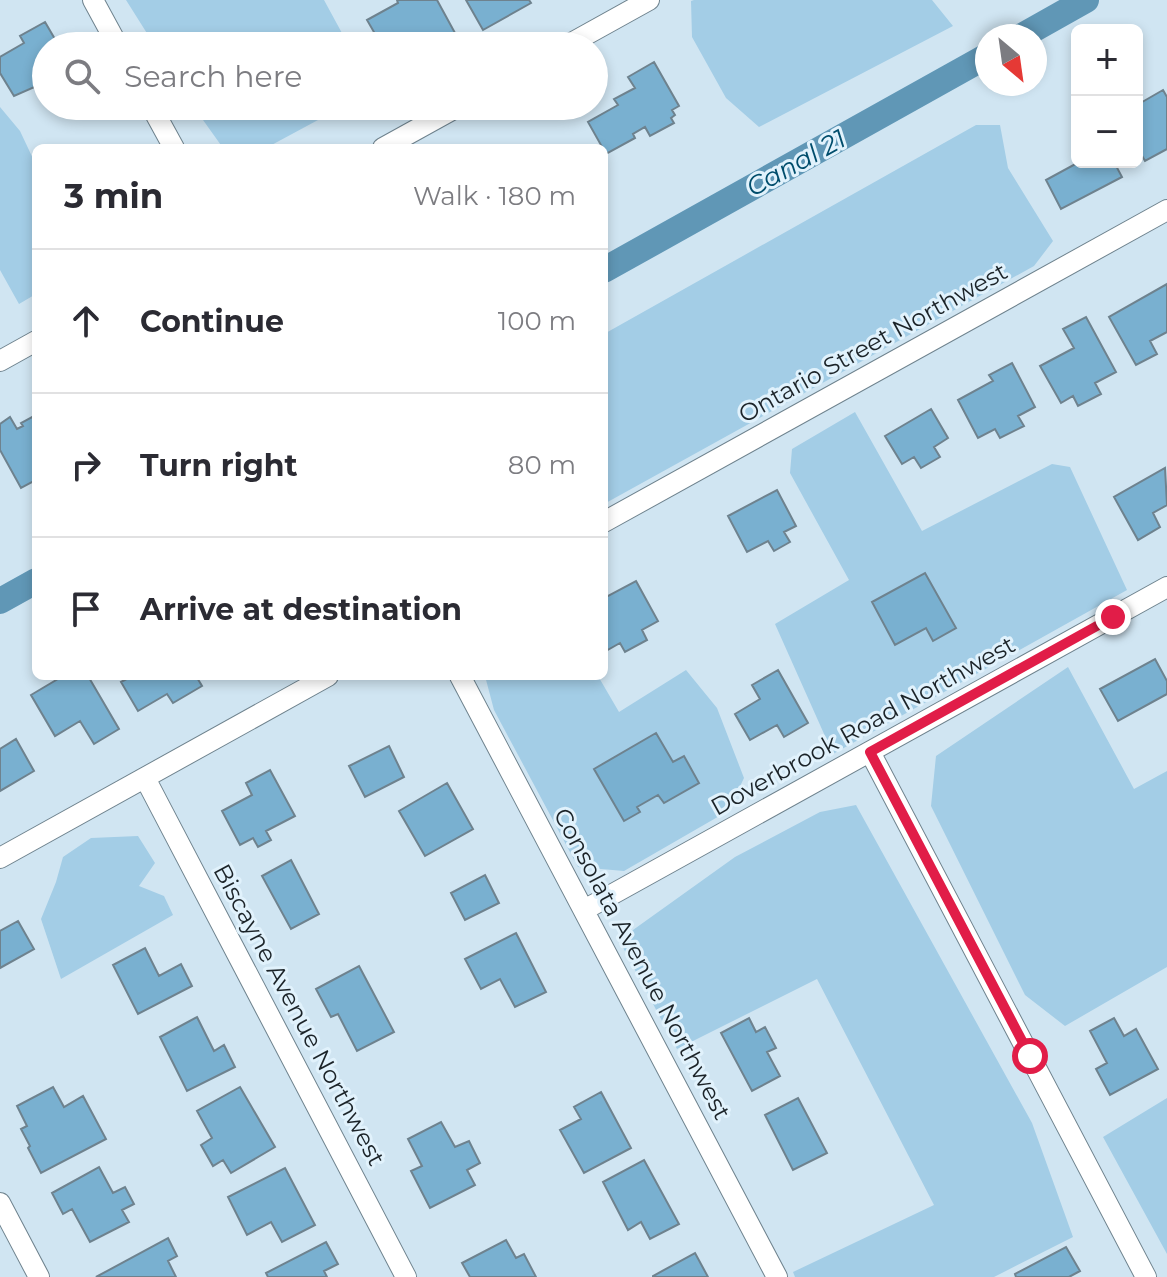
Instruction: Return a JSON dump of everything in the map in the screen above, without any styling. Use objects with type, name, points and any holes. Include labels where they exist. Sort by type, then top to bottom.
[{"type":"street","points":[[93,0],[110,32]]},
{"type":"street","points":[[591,32],[649,0]]},
{"type":"street","points":[[159,120],[172,144]]},
{"type":"street","points":[[390,144],[434,120]]},
{"type":"street","name":"Ontario Street Northwest","points":[[608,520],[1167,210]]},
{"type":"street","points":[[0,361],[32,343]]},
{"type":"street","name":"Doverbrook Road Northwest","points":[[584,910],[1167,587]]},
{"type":"street","points":[[0,858],[321,680]]},
{"type":"street","name":"Consolata Avenue Northwest","points":[[462,680],[777,1277]]},
{"type":"street","points":[[870,752],[1146,1277]]},
{"type":"street","name":"Biscayne Avenue Northwest","points":[[145,778],[406,1277]]},
{"type":"street","points":[[0,1203],[39,1277]]},
{"type":"shaded area","points":[[126,0],[324,0],[341,32],[146,32]]},
{"type":"shaded area","points":[[932,0],[953,26],[759,127],[726,98],[692,37],[691,1]]},
{"type":"shaded area","points":[[0,107],[20,131],[32,156],[32,296],[19,304],[0,270]]},
{"type":"shaded area","points":[[203,120],[318,120],[273,144],[220,144]]},
{"type":"shaded area","points":[[976,125],[1000,125],[1008,168],[1053,241],[1034,266],[608,502],[608,332]]},
{"type":"shaded area","points":[[855,412],[922,531],[1052,464],[1070,467],[1127,590],[833,754],[775,624],[849,580],[790,473],[792,449]]},
{"type":"shaded area","points":[[1068,667],[1134,789],[1167,771],[1167,967],[1065,1026],[1025,995],[931,806],[936,756]]},
{"type":"shaded area","points":[[686,670],[717,708],[744,778],[728,811],[624,871],[578,867],[494,710],[486,680],[600,680],[619,712]]},
{"type":"shaded area","points":[[856,805],[1032,1123],[1073,1237],[994,1277],[795,1277],[793,1272],[934,1205],[817,979],[677,1049],[619,940],[735,857],[820,812]]},
{"type":"shaded area","points":[[138,836],[155,863],[139,886],[164,896],[173,915],[61,979],[41,919],[63,857],[91,838]]},
{"type":"shaded area","points":[[1167,1098],[1167,1254],[1103,1137]]},
{"type":"building","points":[[397,0],[437,0],[454,32],[374,32],[367,20],[398,3]]},
{"type":"building","points":[[466,0],[529,0],[531,3],[483,30]]},
{"type":"building","points":[[45,22],[51,32],[32,32],[32,88],[14,96],[0,73],[0,57],[24,43],[20,36]]},
{"type":"building","points":[[654,62],[679,106],[672,110],[674,123],[650,136],[645,127],[633,134],[635,138],[608,153],[608,144],[600,144],[588,122],[608,120],[608,111],[618,105],[614,99],[635,88],[628,77]]},
{"type":"building","points":[[1163,90],[1167,97],[1167,149],[1145,161],[1143,158],[1143,102]]},
{"type":"building","points":[[1071,166],[1117,168],[1122,177],[1061,209],[1046,180]]},
{"type":"building","points":[[1167,284],[1167,332],[1150,341],[1157,354],[1136,365],[1109,317]]},
{"type":"building","points":[[1086,317],[1116,372],[1095,383],[1101,394],[1078,406],[1073,396],[1061,403],[1040,366],[1074,348],[1063,329]]},
{"type":"building","points":[[1012,363],[1035,407],[1018,416],[1024,426],[1000,438],[995,429],[978,438],[958,400],[993,381],[989,375]]},
{"type":"building","points":[[931,409],[948,438],[934,447],[940,457],[921,468],[914,457],[902,464],[885,436]]},
{"type":"building","points":[[10,417],[17,429],[32,417],[32,482],[21,488],[0,450],[0,424]]},
{"type":"building","points":[[1165,468],[1167,505],[1153,513],[1160,527],[1138,540],[1114,497]]},
{"type":"building","points":[[777,490],[796,526],[784,532],[790,542],[774,551],[768,541],[747,552],[728,516]]},
{"type":"building","points":[[925,573],[956,628],[933,641],[926,628],[895,645],[872,602]]},
{"type":"building","points":[[636,581],[658,621],[642,630],[647,640],[625,652],[620,643],[608,650],[608,596]]},
{"type":"building","points":[[1155,659],[1167,681],[1167,694],[1118,721],[1100,689]]},
{"type":"building","points":[[778,670],[808,723],[784,737],[777,725],[750,740],[735,714],[760,699],[752,685]]},
{"type":"building","points":[[56,680],[90,680],[119,729],[94,744],[80,721],[55,736],[31,695]]},
{"type":"building","points":[[198,680],[202,686],[173,703],[167,694],[138,711],[121,682]]},
{"type":"building","points":[[656,733],[673,762],[684,756],[699,783],[664,803],[658,795],[637,807],[640,812],[624,821],[594,769]]},
{"type":"building","points":[[16,739],[34,771],[0,791],[0,749]]},
{"type":"building","points":[[389,746],[404,777],[365,797],[349,766]]},
{"type":"building","points":[[270,770],[295,816],[266,831],[271,840],[258,847],[253,838],[240,845],[222,811],[252,795],[246,783]]},
{"type":"building","points":[[447,783],[473,829],[425,856],[399,811]]},
{"type":"building","points":[[291,860],[319,914],[291,929],[262,876]]},
{"type":"building","points":[[485,875],[499,903],[465,920],[451,893]]},
{"type":"building","points":[[18,921],[34,949],[0,968],[0,931]]},
{"type":"building","points":[[516,933],[546,992],[515,1007],[500,979],[481,989],[465,959]]},
{"type":"building","points":[[145,948],[159,976],[181,964],[192,986],[138,1014],[113,965]]},
{"type":"building","points":[[359,966],[394,1032],[357,1051],[338,1014],[331,1017],[316,989]]},
{"type":"building","points":[[197,1017],[214,1051],[224,1045],[235,1067],[187,1091],[160,1037]]},
{"type":"building","points":[[749,1018],[756,1032],[765,1027],[776,1048],[767,1052],[780,1076],[752,1091],[721,1033]]},
{"type":"building","points":[[1114,1018],[1124,1036],[1136,1029],[1158,1069],[1110,1095],[1096,1069],[1107,1063],[1090,1031]]},
{"type":"building","points":[[53,1087],[64,1107],[83,1096],[106,1139],[41,1173],[21,1129],[27,1126],[17,1106]]},
{"type":"building","points":[[240,1087],[275,1147],[231,1173],[223,1160],[213,1166],[201,1145],[212,1138],[197,1111]]},
{"type":"building","points":[[601,1092],[631,1148],[584,1173],[560,1130],[581,1119],[574,1107]]},
{"type":"building","points":[[798,1098],[827,1153],[793,1170],[765,1115]]},
{"type":"building","points":[[441,1122],[455,1147],[469,1141],[480,1163],[467,1170],[475,1185],[430,1208],[411,1171],[422,1166],[408,1139]]},
{"type":"building","points":[[644,1160],[679,1224],[650,1239],[641,1222],[628,1230],[603,1182]]},
{"type":"building","points":[[99,1167],[113,1193],[125,1187],[134,1204],[122,1210],[129,1222],[90,1242],[72,1209],[63,1214],[52,1193]]},
{"type":"building","points":[[285,1168],[315,1225],[282,1242],[271,1222],[247,1235],[228,1197]]},
{"type":"building","points":[[168,1238],[177,1256],[168,1261],[176,1277],[96,1277]]},
{"type":"building","points":[[506,1240],[516,1258],[524,1254],[536,1277],[470,1277],[462,1263]]},
{"type":"building","points":[[326,1242],[338,1264],[324,1271],[327,1277],[268,1277],[266,1273]]},
{"type":"building","points":[[1066,1247],[1080,1271],[1069,1277],[1016,1277],[1015,1274]]},
{"type":"building","points":[[695,1253],[708,1277],[653,1277],[653,1276]]},
{"type":"waterway","name":"Canal 21","points":[[1043,24],[1086,0]]},
{"type":"waterway","name":"Canal 21","points":[[608,268],[975,63]]},
{"type":"waterway","name":"Canal 21","points":[[0,601],[32,583]]},
{"type":"route","points":[[1030,1056],[870,752],[1113,617]]}]
